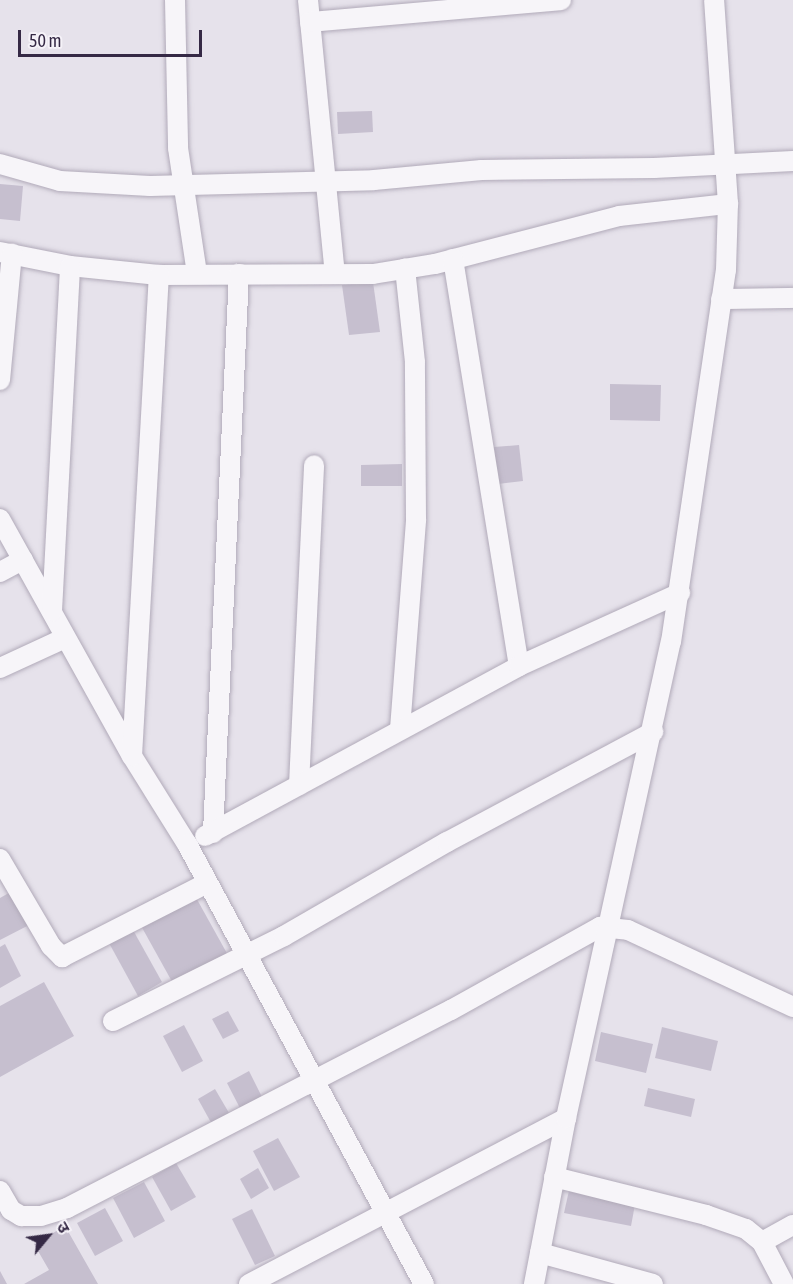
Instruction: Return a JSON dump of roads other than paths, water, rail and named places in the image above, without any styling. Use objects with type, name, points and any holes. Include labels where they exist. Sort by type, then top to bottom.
[{"type":"street","points":[[174,0],[176,126],[197,274]]},
{"type":"street","points":[[308,0],[335,274]]},
{"type":"street","points":[[310,21],[561,0]]},
{"type":"street","points":[[534,1284],[566,1118],[653,732],[680,593],[721,299],[728,204],[714,0]]},
{"type":"street","points":[[0,164],[85,183],[184,183],[374,180],[482,170],[654,168],[793,160]]},
{"type":"street","points":[[0,380],[6,253],[70,266],[159,275],[335,274],[405,269],[453,259],[580,224],[728,204]]},
{"type":"street","points":[[453,259],[519,666]]},
{"type":"street","points":[[52,610],[70,266]]},
{"type":"street","points":[[400,729],[416,519],[415,362],[405,269]]},
{"type":"street","points":[[213,833],[238,274]]},
{"type":"street","points":[[132,756],[159,275]]},
{"type":"street","points":[[721,299],[793,298]]},
{"type":"street","points":[[299,785],[314,465]]},
{"type":"street","points":[[0,519],[132,756],[187,844],[424,1284]]},
{"type":"street","points":[[0,572],[23,560]]},
{"type":"street","points":[[187,844],[213,833],[519,666],[680,593]]},
{"type":"street","points":[[0,668],[65,638]]},
{"type":"street","points":[[113,1021],[246,955],[653,732]]},
{"type":"street","points":[[0,859],[51,946],[62,957],[207,883]]},
{"type":"street","points":[[0,1191],[11,1210],[21,1216],[41,1216],[67,1208],[314,1081],[578,938],[609,926],[647,938],[793,1007]]},
{"type":"street","points":[[249,1284],[566,1118]]},
{"type":"street","points":[[554,1177],[729,1221],[762,1242],[784,1284]]},
{"type":"street","points":[[762,1242],[793,1225]]},
{"type":"street","points":[[540,1253],[653,1284]]}]
